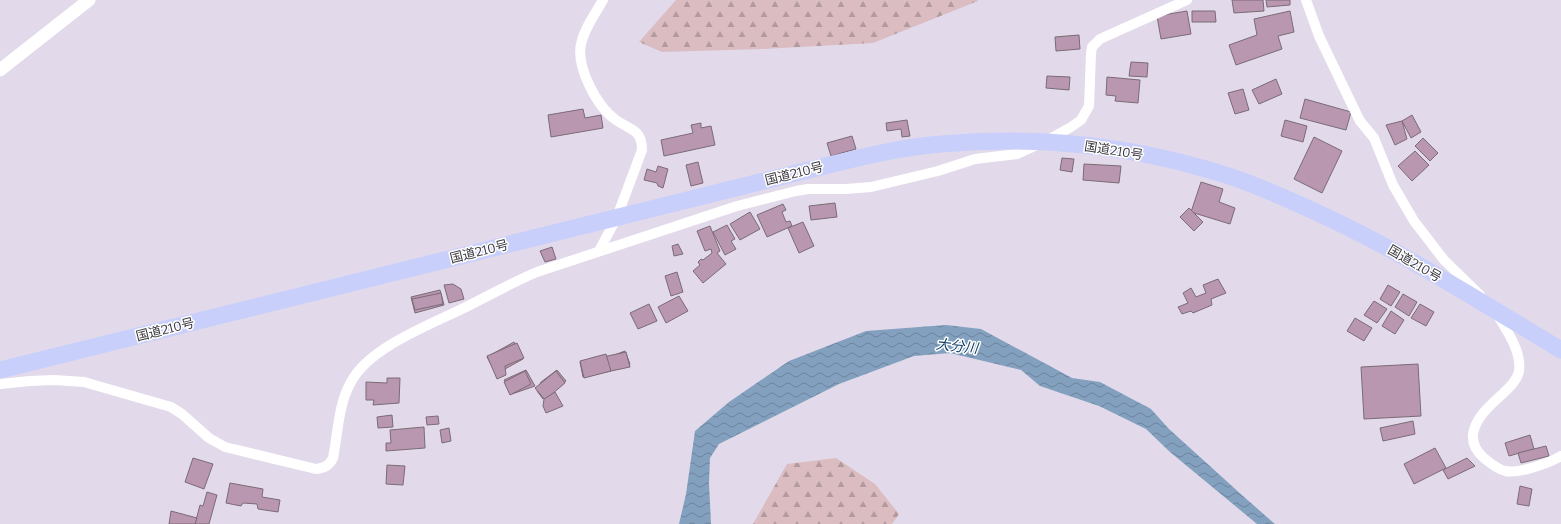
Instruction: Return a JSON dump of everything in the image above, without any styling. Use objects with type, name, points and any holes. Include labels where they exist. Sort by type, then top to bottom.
[{"type":"highway","name":"国道210号","points":[[0,370],[797,172],[913,147],[978,141],[1046,141],[1083,144],[1124,151],[1192,166],[1232,177],[1275,193],[1337,221],[1397,252],[1561,350]]},
{"type":"street","points":[[0,70],[89,0]]},
{"type":"street","points":[[599,251],[617,217],[642,150],[640,137],[634,130],[610,115],[593,91],[584,73],[580,54],[581,45],[584,34],[603,0]]},
{"type":"street","points":[[0,384],[54,380],[92,383],[171,406],[209,438],[225,447],[320,469],[328,465],[333,458],[343,402],[350,382],[365,363],[373,356],[394,343],[514,282],[537,272],[737,206],[808,189],[846,189],[871,187],[938,171],[975,159],[1017,154],[1046,141],[1071,127],[1081,120],[1086,113],[1089,106],[1091,54],[1092,47],[1095,43],[1187,0]]},
{"type":"street","points":[[1306,0],[1319,36],[1352,105],[1360,121],[1374,138],[1387,173],[1406,209],[1425,237],[1444,260],[1494,310],[1513,344],[1519,362],[1518,373],[1513,383],[1490,404],[1476,424],[1473,434],[1474,446],[1481,455],[1492,464],[1505,471],[1518,471],[1548,462],[1561,456]]},
{"type":"green space","points":[[676,0],[978,1],[873,43],[763,49],[662,52],[639,42]]},
{"type":"green space","points":[[836,458],[875,484],[899,514],[892,524],[753,524],[787,464]]},
{"type":"water","name":"大分川","points":[[946,325],[981,329],[1072,378],[1100,382],[1151,409],[1169,429],[1275,524],[1257,524],[1170,452],[1146,429],[1099,406],[1040,386],[1021,370],[950,353],[914,356],[839,384],[719,444],[710,458],[709,483],[711,524],[679,524],[686,494],[695,431],[729,402],[789,361],[866,331]]},
{"type":"building","points":[[1232,0],[1263,0],[1264,11],[1234,13]]},
{"type":"building","points":[[1266,0],[1290,0],[1290,5],[1267,7]]},
{"type":"building","points":[[1187,11],[1191,34],[1161,39],[1157,16]]},
{"type":"building","points":[[1192,11],[1215,11],[1216,22],[1192,22]]},
{"type":"building","points":[[1290,11],[1294,32],[1278,36],[1282,49],[1236,65],[1229,45],[1257,35],[1254,19]]},
{"type":"building","points":[[1079,35],[1080,49],[1056,51],[1055,37]]},
{"type":"building","points":[[1131,62],[1148,63],[1147,77],[1129,76]]},
{"type":"building","points":[[1047,76],[1070,77],[1069,90],[1046,88]]},
{"type":"building","points":[[1107,77],[1140,80],[1138,103],[1115,101],[1116,96],[1106,95]]},
{"type":"building","points":[[1276,79],[1282,94],[1259,104],[1252,90]]},
{"type":"building","points":[[1243,89],[1249,110],[1235,114],[1228,93]]},
{"type":"building","points":[[1305,99],[1351,112],[1346,130],[1300,118]]},
{"type":"building","points":[[583,109],[585,118],[601,115],[603,128],[551,137],[548,115]]},
{"type":"building","points":[[1412,115],[1421,132],[1411,138],[1402,121]]},
{"type":"building","points":[[907,120],[910,136],[902,137],[901,129],[887,131],[886,123]]},
{"type":"building","points":[[1285,120],[1307,126],[1303,142],[1281,136]]},
{"type":"building","points":[[1402,121],[1407,139],[1395,145],[1386,125]]},
{"type":"building","points":[[701,123],[701,128],[711,126],[715,145],[664,156],[661,140],[693,133],[691,125]]},
{"type":"building","points":[[852,136],[856,149],[831,156],[827,143]]},
{"type":"building","points":[[1314,137],[1342,151],[1322,193],[1294,179]]},
{"type":"building","points":[[1423,138],[1438,153],[1430,161],[1415,146]]},
{"type":"building","points":[[1415,151],[1429,165],[1412,181],[1398,166]]},
{"type":"building","points":[[1062,158],[1074,159],[1072,172],[1060,170]]},
{"type":"building","points":[[698,162],[703,183],[691,186],[686,165]]},
{"type":"building","points":[[1084,164],[1121,166],[1119,183],[1083,180]]},
{"type":"building","points":[[658,166],[668,169],[663,188],[658,186],[657,183],[644,180],[647,169],[656,172]]},
{"type":"building","points":[[1201,182],[1223,189],[1219,202],[1235,208],[1230,224],[1191,212]]},
{"type":"building","points":[[835,203],[837,217],[811,220],[809,206]]},
{"type":"building","points":[[783,204],[786,210],[782,212],[786,222],[790,221],[792,226],[767,237],[757,215]]},
{"type":"building","points":[[1189,208],[1203,222],[1194,231],[1180,217]]},
{"type":"building","points":[[750,212],[760,229],[740,240],[730,224]]},
{"type":"building","points":[[803,222],[814,246],[799,253],[788,228]]},
{"type":"building","points":[[727,225],[735,239],[731,241],[736,249],[725,255],[713,232]]},
{"type":"building","points":[[710,226],[720,251],[717,253],[726,264],[703,283],[693,271],[700,265],[698,262],[701,259],[703,260],[712,253],[711,249],[705,251],[697,231]]},
{"type":"building","points":[[678,244],[683,254],[674,256],[672,246]]},
{"type":"building","points":[[552,247],[556,259],[545,262],[540,251]]},
{"type":"building","points":[[677,272],[683,292],[671,296],[665,276]]},
{"type":"building","points":[[1218,279],[1226,293],[1211,299],[1212,305],[1193,313],[1191,311],[1182,314],[1178,307],[1188,303],[1183,293],[1191,288],[1196,297],[1206,293],[1203,285]]},
{"type":"building","points":[[453,284],[461,289],[464,299],[449,303],[444,285]]},
{"type":"building","points":[[1388,285],[1400,292],[1391,306],[1380,299]]},
{"type":"building","points":[[440,290],[444,305],[415,313],[411,297]]},
{"type":"building","points":[[441,293],[443,304],[415,310],[412,299]]},
{"type":"building","points":[[1403,294],[1417,302],[1409,316],[1395,307]]},
{"type":"building","points":[[679,296],[688,311],[666,323],[658,307]]},
{"type":"building","points":[[1374,301],[1387,309],[1377,323],[1364,315]]},
{"type":"building","points":[[649,304],[657,321],[638,329],[630,313]]},
{"type":"building","points":[[1420,304],[1434,312],[1426,326],[1411,318]]},
{"type":"building","points":[[1391,311],[1404,320],[1395,334],[1382,326]]},
{"type":"building","points":[[1355,318],[1372,328],[1364,341],[1347,331]]},
{"type":"building","points":[[514,342],[523,359],[496,374],[487,357]]},
{"type":"building","points":[[517,343],[524,358],[505,366],[506,375],[497,379],[487,356]]},
{"type":"building","points":[[625,351],[630,364],[613,369],[609,357]]},
{"type":"building","points":[[626,352],[630,367],[583,377],[580,362]]},
{"type":"building","points":[[606,354],[611,371],[584,378],[580,361]]},
{"type":"building","points":[[1418,364],[1421,416],[1364,419],[1361,367]]},
{"type":"building","points":[[526,370],[535,386],[512,394],[504,380]]},
{"type":"building","points":[[557,370],[566,381],[543,399],[537,391],[541,382]]},
{"type":"building","points":[[525,371],[531,384],[510,395],[504,382]]},
{"type":"building","points":[[556,371],[565,383],[545,400],[535,388]]},
{"type":"building","points":[[387,378],[400,378],[399,403],[373,405],[374,400],[366,400],[366,382],[387,383]]},
{"type":"building","points":[[555,392],[563,406],[546,413],[543,406],[544,399]]},
{"type":"building","points":[[392,415],[393,427],[378,428],[377,417]]},
{"type":"building","points":[[438,416],[439,424],[427,425],[426,417]]},
{"type":"building","points":[[1413,421],[1415,434],[1383,441],[1380,428]]},
{"type":"building","points":[[424,427],[425,448],[386,451],[386,443],[391,443],[390,430]]},
{"type":"building","points":[[449,428],[451,441],[442,443],[440,430]]},
{"type":"building","points":[[1530,435],[1534,449],[1509,456],[1505,443]]},
{"type":"building","points":[[1546,446],[1549,456],[1521,463],[1518,453]]},
{"type":"building","points":[[1435,448],[1446,468],[1414,484],[1404,464]]},
{"type":"building","points":[[193,458],[213,464],[204,489],[185,482]]},
{"type":"building","points":[[1467,458],[1475,466],[1448,479],[1443,470]]},
{"type":"building","points":[[387,465],[405,466],[403,485],[386,484]]},
{"type":"building","points":[[230,483],[263,489],[262,497],[280,500],[278,512],[258,509],[257,504],[243,503],[241,506],[226,503]]},
{"type":"building","points":[[1520,486],[1532,489],[1529,506],[1517,504]]},
{"type":"building","points":[[207,492],[217,495],[209,524],[195,524],[200,505],[203,506]]},
{"type":"building","points":[[171,511],[197,518],[195,524],[169,524]]}]
